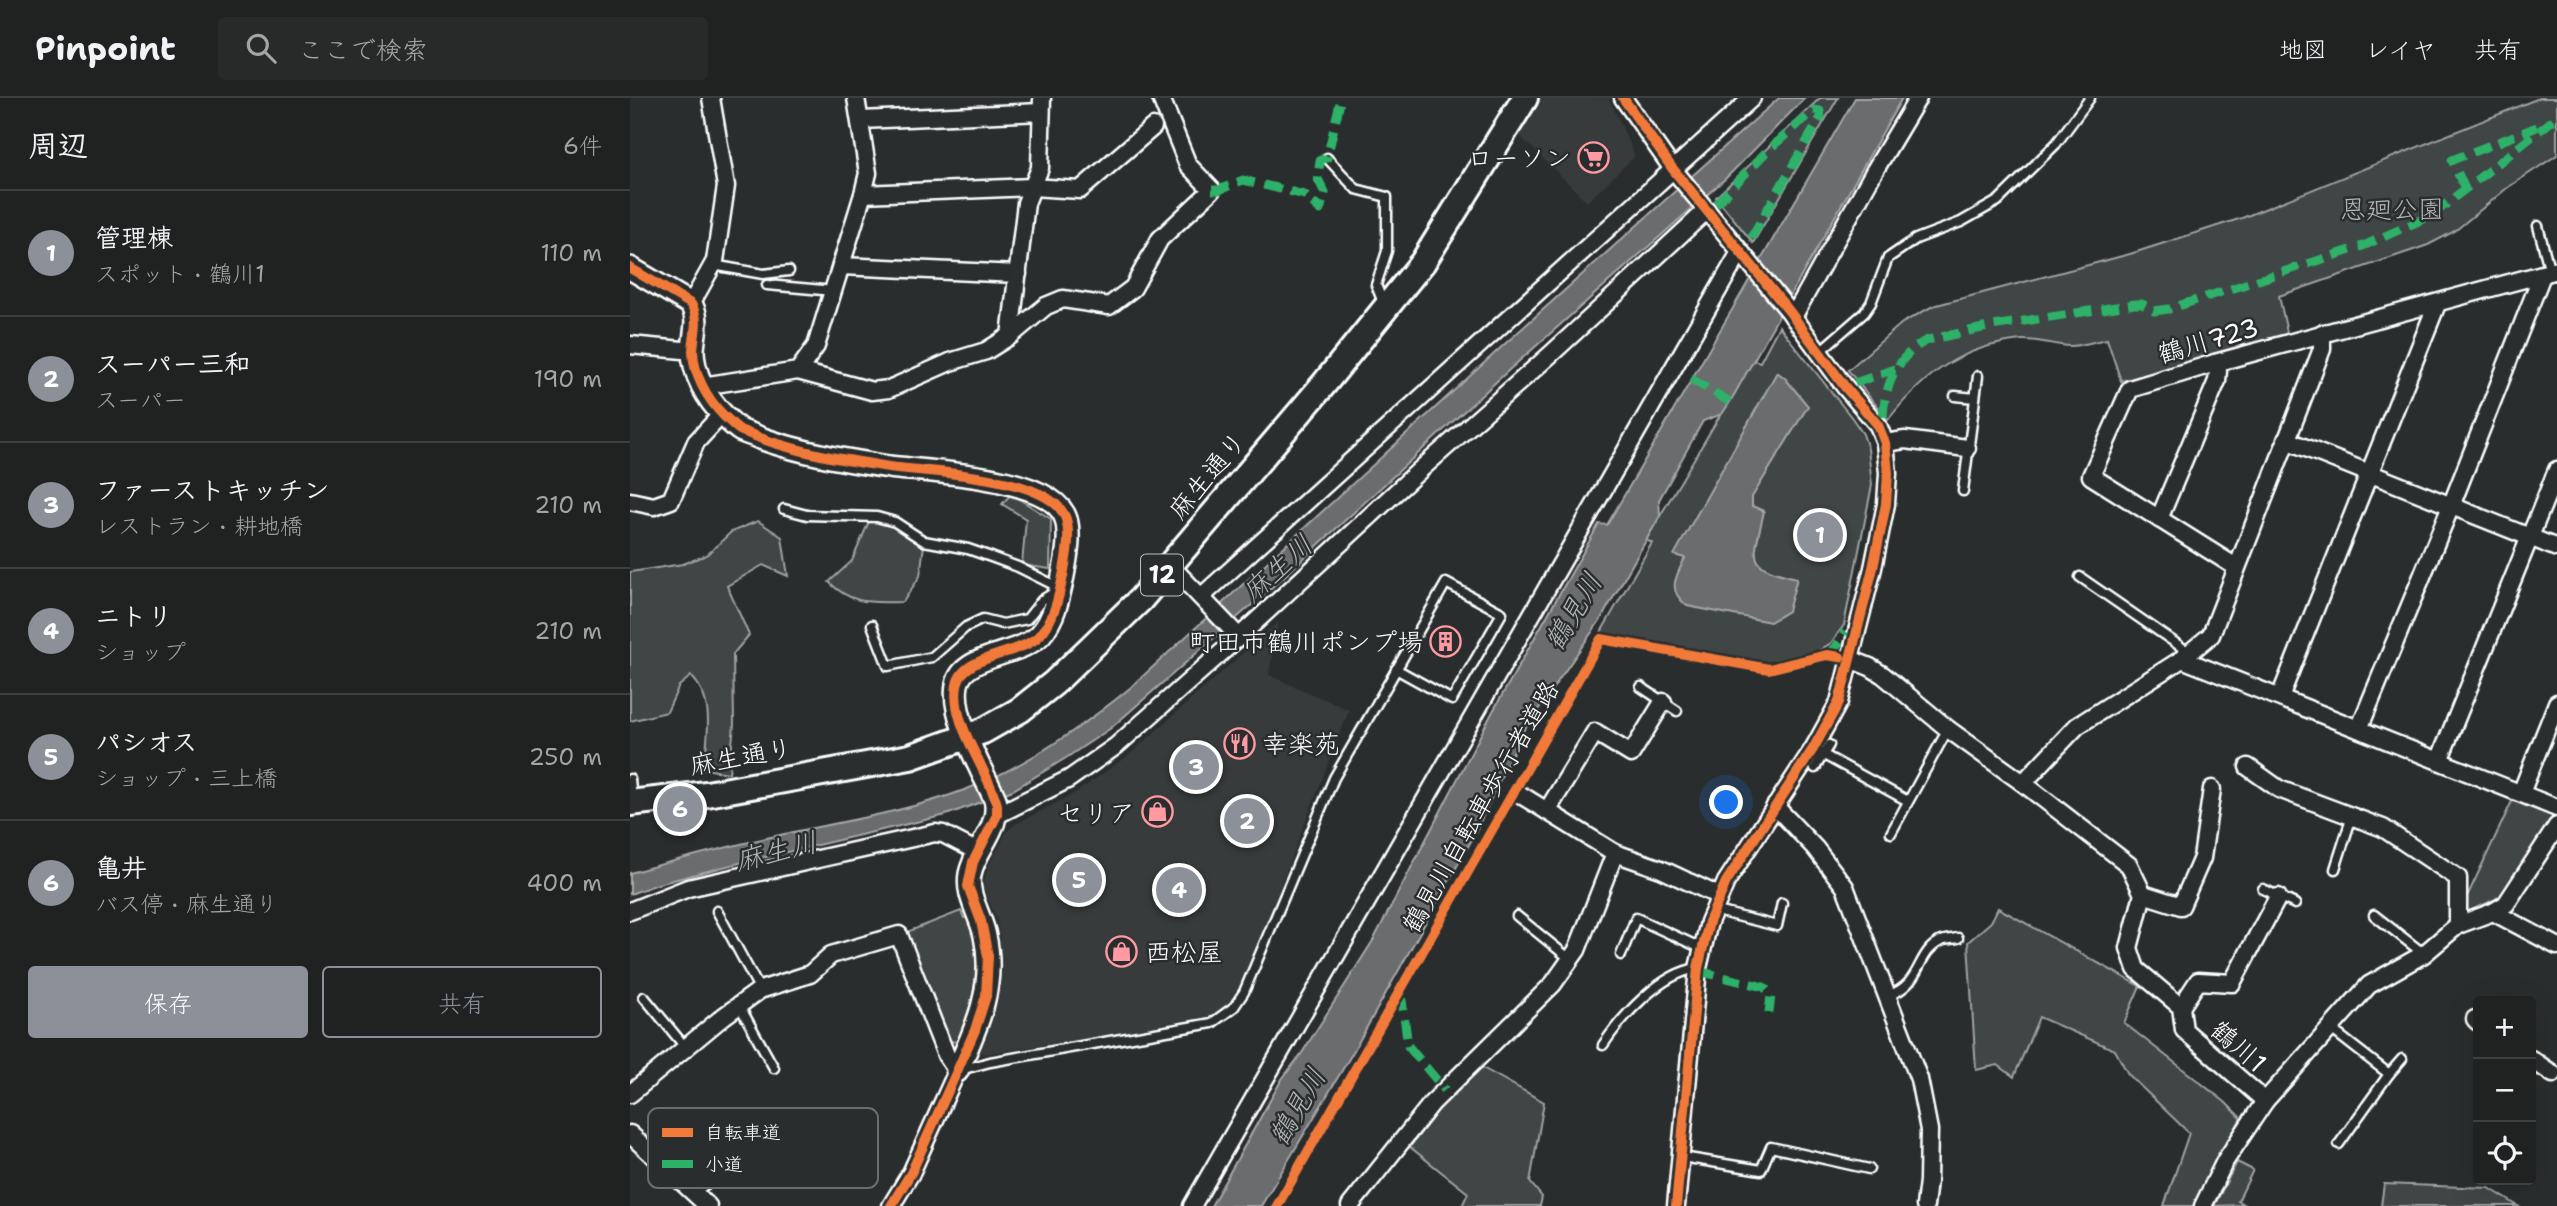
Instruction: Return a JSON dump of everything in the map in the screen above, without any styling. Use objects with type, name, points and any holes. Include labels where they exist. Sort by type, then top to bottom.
[{"type":"main road","name":"麻生通り","points":[[631,795],[707,793],[910,757],[968,738],[1009,717],[1055,683],[1140,599],[1170,565],[1423,262],[1525,98]]},
{"type":"street","points":[[691,304],[713,265],[726,186],[711,98]]},
{"type":"street","points":[[798,371],[816,346],[863,194],[867,173],[856,98]]},
{"type":"street","points":[[702,386],[798,371],[872,391],[889,388],[950,362],[986,351],[1010,336],[1046,306],[1063,299],[1109,306],[1133,288],[1160,239],[1212,190],[1188,165],[1161,98]]},
{"type":"street","points":[[1623,98],[1675,171],[1878,425],[1885,443],[1888,473],[1886,505],[1873,568],[1839,702],[1818,752],[1775,806],[1716,903],[1701,948],[1676,1206]]},
{"type":"street","points":[[1205,602],[1752,98]]},
{"type":"street","points":[[1791,314],[1918,98]]},
{"type":"street","points":[[861,120],[1041,105],[1040,168],[1026,203],[1010,336]]},
{"type":"street","points":[[863,194],[1032,187],[1080,190],[1153,127]]},
{"type":"street","points":[[997,813],[1069,779],[1116,746],[1235,633],[1551,354],[1705,208]]},
{"type":"street","points":[[1192,1206],[1741,254]]},
{"type":"street","points":[[841,266],[1018,274]]},
{"type":"street","points":[[630,268],[691,304],[697,320],[693,351],[695,367],[702,386],[722,414],[740,430],[802,450],[892,467],[999,480],[1046,496],[1059,505],[1066,519],[1068,553],[1051,619],[1040,635],[1024,647],[968,667],[961,674],[957,685],[957,701],[968,738],[995,799],[997,813],[978,852],[968,886],[985,936],[989,976],[981,1013],[957,1071],[911,1174],[891,1206]]},
{"type":"street","points":[[2359,729],[2549,272]]},
{"type":"street","name":"鶴川723","points":[[2236,567],[2091,476],[2130,389],[2322,333],[2549,272]]},
{"type":"street","points":[[2280,697],[2437,304]]},
{"type":"street","points":[[2023,783],[2077,726],[2187,656],[2211,635],[2322,349],[2322,333]]},
{"type":"street","points":[[630,345],[693,351]]},
{"type":"street","points":[[2159,519],[2217,381],[2219,375],[2215,363]]},
{"type":"street","points":[[630,501],[654,506],[671,499],[696,442],[722,414]]},
{"type":"street","points":[[1885,443],[1905,440],[1967,448]]},
{"type":"street","points":[[2286,440],[2557,548]]},
{"type":"street","points":[[2439,761],[2557,470]]},
{"type":"street","points":[[1170,565],[1235,633]]},
{"type":"street","points":[[2187,656],[2280,697],[2557,808]]},
{"type":"street","points":[[1850,659],[1883,675],[1948,729],[2023,783],[2129,866],[2143,894],[2181,906],[2202,858],[2212,789]]},
{"type":"street","points":[[1547,811],[1595,732],[1631,754],[1663,702]]},
{"type":"street","points":[[2521,793],[2557,703]]},
{"type":"street","points":[[2248,767],[2280,789],[2383,828],[2458,878],[2458,925]]},
{"type":"street","points":[[1521,795],[1615,853],[1661,869],[1716,903]]},
{"type":"street","points":[[1775,806],[1815,848],[1844,887],[1919,1079],[1928,1130],[1925,1206]]},
{"type":"street","name":"鶴川1","points":[[2143,894],[2129,948],[2136,969],[2181,1007],[2184,1030],[2265,1101],[2368,985],[2424,954],[2458,925],[2493,912],[2506,904],[2557,826]]},
{"type":"street","points":[[630,911],[688,888],[935,833],[943,834],[978,852]]},
{"type":"street","points":[[1350,1206],[1432,1103],[1553,984],[1577,950],[1615,853]]},
{"type":"street","points":[[2181,1007],[2198,981],[2232,983],[2278,897]]},
{"type":"street","points":[[2493,912],[2557,946]]},
{"type":"street","points":[[630,1094],[760,990],[810,974],[831,955],[899,935],[946,1055],[957,1071]]},
{"type":"street","points":[[2536,1064],[2551,1077]]},
{"type":"street","points":[[2203,1206],[2225,1161],[2265,1101]]},
{"type":"street","points":[[630,1134],[648,1151]]},
{"type":"street","points":[[688,1188],[708,1206]]},
{"type":"lane","points":[[1819,352],[1864,313],[1871,303],[1888,258],[1916,239],[1961,222],[1998,201],[2056,144],[2090,98]]},
{"type":"lane","points":[[1326,158],[1356,189],[1387,197],[1387,251],[1376,285],[1385,309]]},
{"type":"lane","points":[[2538,226],[2549,272]]},
{"type":"lane","points":[[713,265],[763,274],[789,271]]},
{"type":"lane","points":[[767,285],[834,291]]},
{"type":"lane","points":[[1963,491],[1978,376]]},
{"type":"lane","points":[[1955,396],[1975,398]]},
{"type":"lane","points":[[783,509],[807,515],[877,517],[895,522],[924,541],[968,549],[991,557],[1018,567],[1060,589]]},
{"type":"lane","points":[[2080,577],[2187,656]]},
{"type":"lane","points":[[957,1071],[990,1062],[1212,1023],[1234,1007],[1244,992],[1334,778],[1396,669],[1446,583],[1502,613],[1452,700],[1396,669]]},
{"type":"lane","points":[[872,625],[888,666],[932,657],[966,627],[983,619],[1003,624],[1027,619],[1041,600],[1060,589]]},
{"type":"lane","points":[[1641,687],[1678,711]]},
{"type":"lane","points":[[1891,833],[1948,729]]},
{"type":"lane","points":[[1815,768],[1818,752],[1829,745]]},
{"type":"lane","points":[[1818,752],[1908,801]]},
{"type":"lane","points":[[2335,869],[2353,816]]},
{"type":"lane","points":[[2263,889],[2295,904]]},
{"type":"lane","points":[[1716,903],[1777,926],[1782,903]]},
{"type":"lane","points":[[717,911],[760,990]]},
{"type":"lane","points":[[2374,915],[2424,954]]},
{"type":"lane","points":[[1517,916],[1570,959]]},
{"type":"lane","points":[[1621,955],[1636,918],[1701,948]]},
{"type":"lane","points":[[1887,996],[1901,992],[1914,979],[1928,952],[1941,941],[1958,938]]},
{"type":"lane","points":[[1603,1045],[1640,1000],[1684,970],[1698,968]]},
{"type":"lane","points":[[644,997],[686,1048]]},
{"type":"lane","points":[[739,1005],[774,1068]]},
{"type":"lane","points":[[2329,1027],[2389,1074]]},
{"type":"lane","points":[[2339,1144],[2402,1059]]},
{"type":"lane","points":[[1682,1157],[1761,1170],[1771,1147],[1869,1169]]},
{"type":"lane","points":[[693,1193],[700,1188]]},
{"type":"shaded area","points":[[1541,98],[1609,98],[1635,156],[1587,202],[1519,135]]},
{"type":"shaded area","points":[[1278,622],[1269,675],[1349,710],[1240,990],[1227,1005],[1210,1016],[1077,1040],[986,1054],[980,1052],[998,1000],[1002,972],[1000,937],[996,918],[984,890],[984,880],[1007,831],[1075,793],[1129,755]]},
{"type":"green space","points":[[1820,98],[1838,98],[1753,243],[1716,197]]},
{"type":"green space","name":"恩廻公園","points":[[2539,98],[2557,98],[2557,155],[2507,188],[2455,231],[2428,245],[2279,296],[2288,337],[2121,381],[2107,339],[2070,346],[2028,340],[2000,343],[1963,356],[1930,376],[1888,420],[1848,370],[1902,323],[1933,306],[2130,254],[2242,218]]},
{"type":"green space","points":[[1779,326],[1852,418],[1863,434],[1868,449],[1872,485],[1844,625],[1831,643],[1808,657],[1767,663],[1600,634],[1652,543],[1646,540],[1753,360],[1760,362]]},
{"type":"green space","points":[[1011,494],[1051,519],[1050,569],[1022,565],[1026,519],[1002,504]]},
{"type":"green space","points":[[873,512],[925,537],[920,576],[903,602],[855,599],[829,582],[852,561]]},
{"type":"green space","points":[[758,521],[782,537],[788,576],[763,565],[727,586],[749,635],[733,654],[734,725],[729,773],[704,769],[708,732],[707,708],[699,686],[691,676],[679,686],[667,712],[630,721],[630,572],[683,564],[707,555],[731,532]]},
{"type":"green space","points":[[2513,799],[2555,816],[2500,897],[2468,912],[2465,901]]},
{"type":"green space","points":[[1998,908],[2140,986],[2124,1023],[2225,1102],[2241,1118],[2194,1206],[2164,1206],[2189,1133],[2128,1074],[2115,1050],[2039,1017],[2014,1077],[1998,1065],[1976,1070],[1968,942],[1991,922]]},
{"type":"green space","points":[[961,911],[964,918],[968,917],[973,933],[976,965],[973,996],[958,1042],[949,1041],[907,932]]},
{"type":"green space","points":[[1479,1066],[1544,1102],[1530,1182],[1542,1197],[1540,1206],[1462,1206],[1468,1193],[1410,1147],[1448,1097]]},
{"type":"green space","points":[[2237,1162],[2253,1170],[2238,1201],[2245,1205],[2214,1206]]},
{"type":"green space","points":[[2384,1184],[2489,1188],[2518,1206],[2381,1206]]},
{"type":"water","name":"麻生川","points":[[1779,98],[1805,98],[1726,178],[1509,370],[1279,581],[1111,728],[1013,790],[946,815],[727,866],[630,894],[630,873],[944,797],[989,780],[1072,731],[1130,688],[1507,342]]},
{"type":"water","name":"鶴見川","points":[[1855,98],[1902,98],[1730,402],[1722,414],[1703,421],[1659,500],[1660,516],[1601,619],[1522,733],[1471,841],[1353,1052],[1261,1206],[1211,1206],[1282,1079],[1302,1053],[1374,939],[1492,713],[1599,524],[1607,525]]},
{"type":"water","points":[[1777,372],[1808,406],[1752,497],[1752,506],[1764,511],[1756,558],[1768,569],[1797,578],[1788,611],[1770,622],[1687,606],[1675,589],[1676,578],[1685,558],[1674,555]]},
{"type":"marked path","points":[[1212,190],[1219,190],[1243,180],[1305,195],[1320,210],[1325,193],[1318,179],[1320,160],[1327,158],[1341,98]]},
{"type":"marked path","points":[[1716,204],[1766,152],[1814,110],[1820,111],[1821,117],[1748,243]]},
{"type":"marked path","points":[[1883,417],[1886,394],[1895,372],[1908,353],[1928,340],[1992,326],[2135,304],[2142,304],[2154,311],[2169,309],[2363,246],[2432,215],[2557,117]]},
{"type":"marked path","points":[[2465,189],[2452,160],[2537,127]]},
{"type":"marked path","points":[[1855,383],[1895,369]]},
{"type":"marked path","points":[[1691,379],[1730,402]]},
{"type":"marked path","points":[[1827,655],[1836,647],[1845,631]]},
{"type":"marked path","points":[[1698,971],[1764,987],[1771,995],[1769,1013]]},
{"type":"marked path","points":[[1399,993],[1408,1046],[1445,1090]]},
{"type":"cycle path","points":[[1623,98],[1672,168],[1878,425],[1885,443],[1888,473],[1886,504],[1873,568],[1839,702],[1813,749],[1726,882],[1709,922],[1698,968],[1676,1206]]},
{"type":"cycle path","points":[[630,268],[691,304],[696,321],[693,350],[698,377],[712,402],[740,430],[823,456],[889,467],[987,478],[1014,485],[1038,493],[1056,504],[1066,519],[1068,540],[1063,576],[1055,607],[1045,629],[1031,642],[969,667],[961,675],[957,685],[959,715],[997,805],[997,815],[973,862],[968,886],[981,921],[988,956],[986,996],[975,1030],[911,1173],[891,1206]]},
{"type":"cycle path","name":"鶴見川自転車歩行者道路","points":[[1277,1206],[1601,639],[1769,669],[1827,655],[1840,657]]},
{"type":"place","name":"ローソン","points":[[1594,157]]},
{"type":"place","name":"管理棟","points":[[1820,535]]},
{"type":"place","name":"町田市鶴川ポンプ場","points":[[1446,641]]},
{"type":"place","name":"幸楽苑","points":[[1239,743]]},
{"type":"place","name":"ファーストキッチン","points":[[1196,767]]},
{"type":"place","name":"亀井","points":[[680,809]]},
{"type":"place","name":"セリア","points":[[1158,812]]},
{"type":"place","name":"スーパー三和","points":[[1247,821]]},
{"type":"place","name":"パシオス","points":[[1079,880]]},
{"type":"place","name":"ニトリ","points":[[1179,890]]},
{"type":"place","name":"西松屋","points":[[1122,951]]}]
